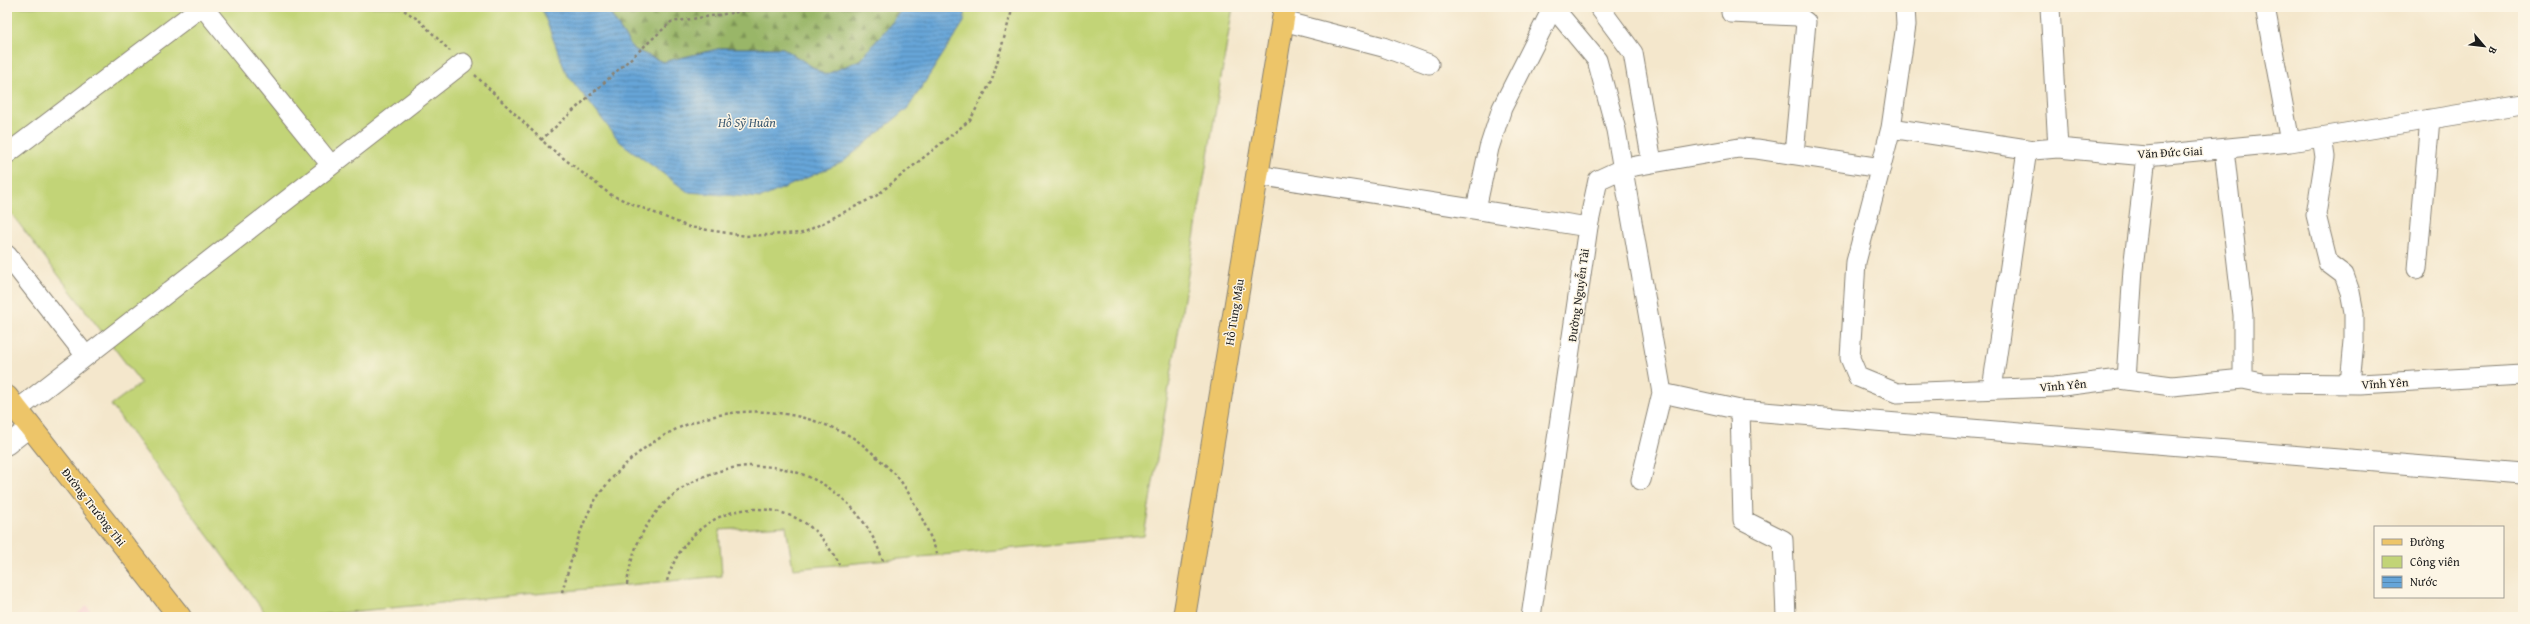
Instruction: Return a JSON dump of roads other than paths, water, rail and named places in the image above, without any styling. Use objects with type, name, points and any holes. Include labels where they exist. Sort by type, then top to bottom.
[{"type":"main road","name":"Hồ Tùng Mậu","points":[[1184,617],[1284,14]]},
{"type":"main road","name":"Đường Trường Thi","points":[[18,411],[180,617]]},
{"type":"street","points":[[7,154],[202,7],[331,165]]},
{"type":"street","points":[[1476,209],[1489,148],[1502,108],[1553,7],[1597,60],[1616,130],[1624,168],[1662,393],[1641,480]]},
{"type":"street","points":[[1599,7],[1633,53],[1652,163]]},
{"type":"street","points":[[1891,128],[1906,26],[1905,7]]},
{"type":"street","points":[[2050,7],[2058,148]]},
{"type":"street","points":[[2265,7],[2290,142]]},
{"type":"street","points":[[1731,13],[1798,16],[1806,22],[1794,154]]},
{"type":"street","points":[[1284,14],[1429,64]]},
{"type":"street","points":[[7,445],[18,411],[86,356],[463,63]]},
{"type":"street","name":"Văn Đức Giai","points":[[1891,128],[2027,150],[2058,148],[2146,156],[2290,142],[2523,104]]},
{"type":"street","points":[[2417,269],[2430,119]]},
{"type":"street","name":"Vĩnh Yên","points":[[1891,128],[1856,262],[1850,358],[1858,377],[1897,393],[2055,387],[2126,380],[2172,386],[2243,379],[2262,383],[2350,384],[2523,374]]},
{"type":"street","points":[[2322,137],[2325,157],[2316,215],[2328,263],[2344,275],[2350,292],[2354,313],[2354,341],[2350,384]]},
{"type":"street","points":[[1624,168],[1739,148],[1794,154],[1881,168]]},
{"type":"street","points":[[2224,149],[2243,315],[2243,379]]},
{"type":"street","points":[[1992,389],[2027,150]]},
{"type":"street","points":[[2126,380],[2134,269],[2146,156]]},
{"type":"street","name":"Đường Nguyễn Tài","points":[[1531,617],[1588,227],[1598,180],[1624,168]]},
{"type":"street","points":[[1257,175],[1588,227]]},
{"type":"street","points":[[7,255],[86,356]]},
{"type":"street","points":[[1662,393],[1740,410],[2523,474]]},
{"type":"street","points":[[1740,410],[1743,520],[1784,540],[1786,617]]},
{"type":"water","name":"Hồ Sỹ Huân","points":[[541,7],[606,7],[633,49],[663,62],[722,48],[783,48],[825,75],[860,60],[905,7],[966,7],[964,22],[908,108],[843,162],[761,198],[688,192],[620,142],[566,73]]}]
